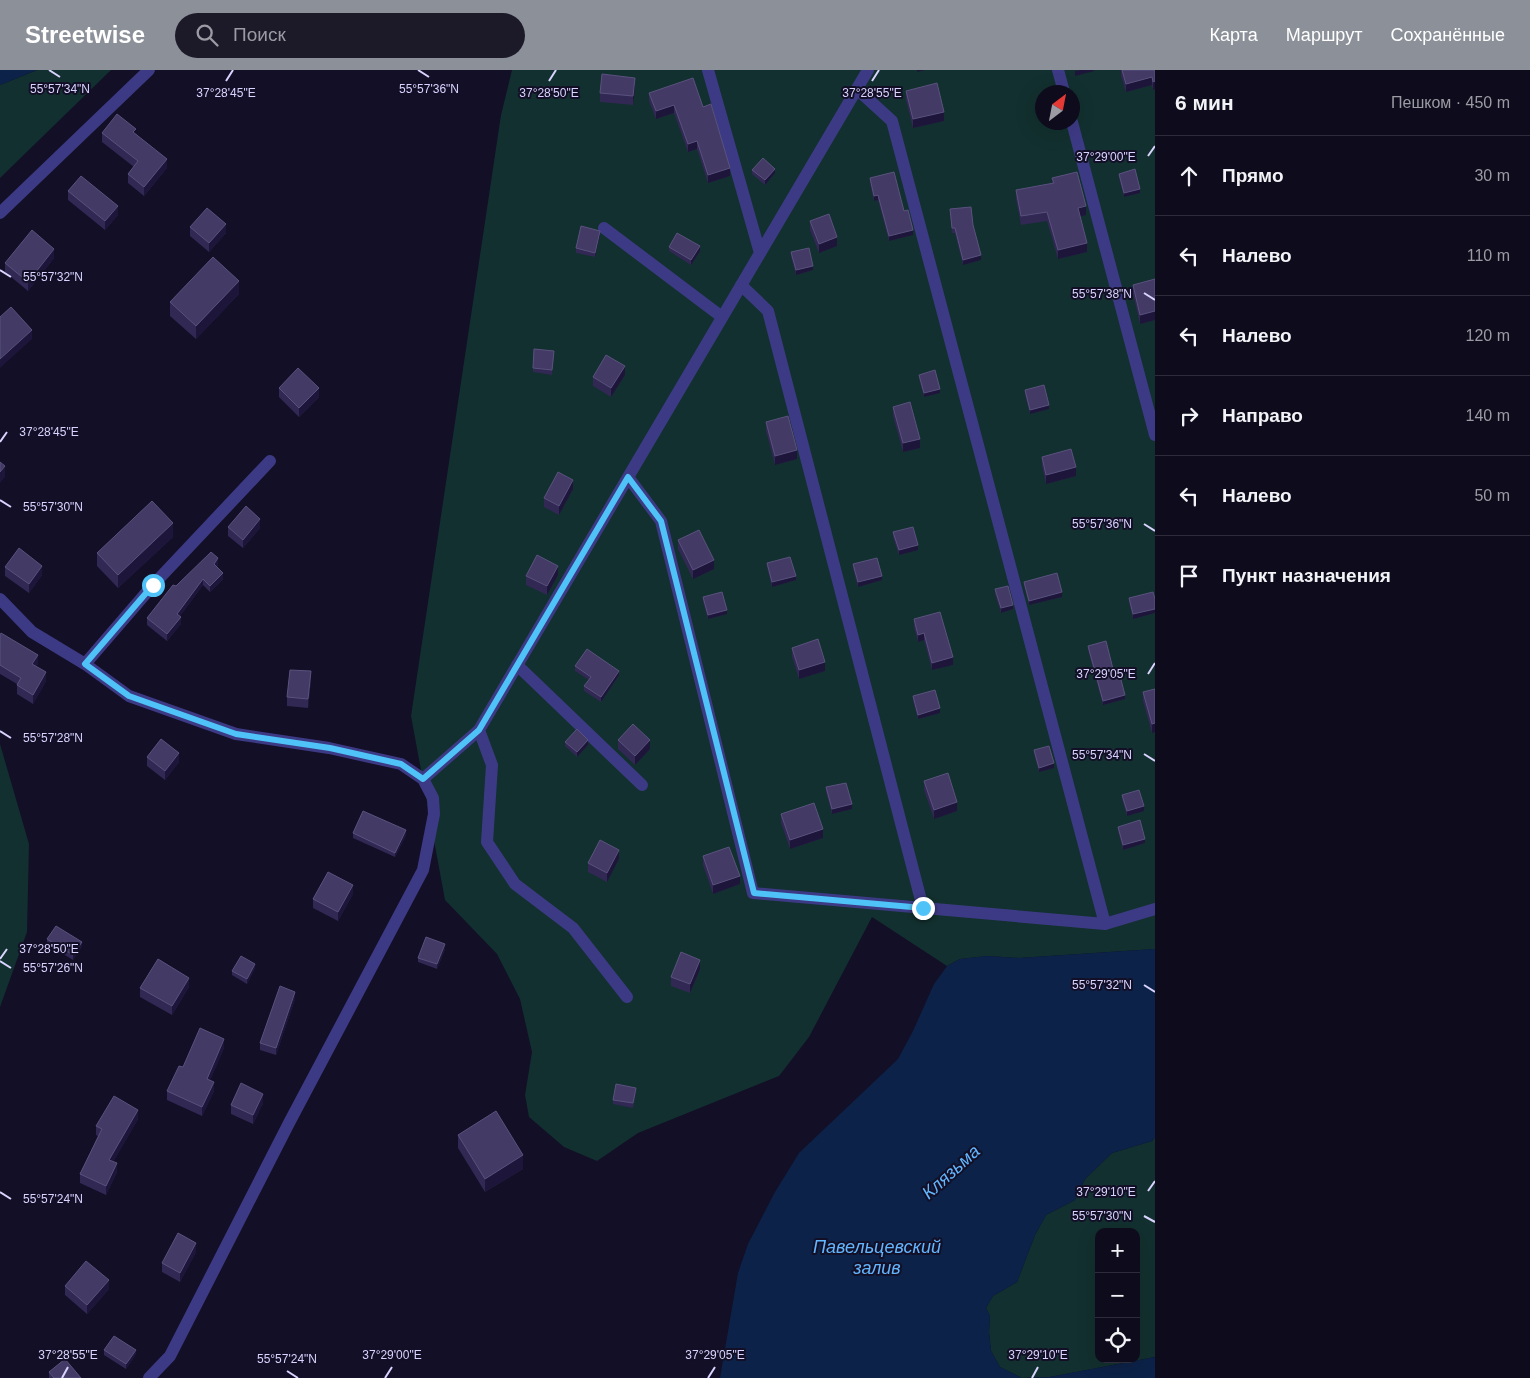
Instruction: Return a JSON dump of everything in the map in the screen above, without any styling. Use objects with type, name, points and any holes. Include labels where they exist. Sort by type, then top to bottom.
[{"type":"street","points":[[0,213],[149,70]]},
{"type":"street","points":[[708,70],[760,253]]},
{"type":"street","points":[[423,779],[479,730],[868,70]]},
{"type":"street","points":[[1058,70],[1062,85]]},
{"type":"street","points":[[857,89],[892,121],[1105,924]]},
{"type":"street","points":[[1074,130],[1155,435]]},
{"type":"street","points":[[604,228],[722,317]]},
{"type":"street","points":[[741,285],[768,311],[923,908]]},
{"type":"street","points":[[85,664],[153,585],[270,462]]},
{"type":"street","points":[[628,477],[661,521],[754,893],[1105,924],[1155,909]]},
{"type":"street","points":[[0,599],[32,632],[85,664],[129,696],[236,734],[330,748],[401,764],[423,779],[433,798],[434,814],[423,870],[289,1123],[170,1356],[149,1378]]},
{"type":"street","points":[[518,665],[642,785]]},
{"type":"street","points":[[479,730],[492,765],[487,842],[515,884],[573,928],[627,997]]},
{"type":"green space","points":[[37,70],[111,70],[0,178],[0,85]]},
{"type":"green space","points":[[512,70],[1155,70],[1155,949],[1019,958],[987,956],[960,959],[947,966],[872,917],[809,1037],[779,1076],[638,1133],[597,1161],[564,1147],[529,1117],[525,1095],[532,1052],[520,999],[497,954],[445,900],[411,716],[501,115]]},
{"type":"green space","points":[[0,744],[29,844],[27,932],[0,1007]]},
{"type":"green space","points":[[1155,1137],[1155,1357],[1140,1360],[1140,1228],[1095,1228],[1095,1363],[1124,1363],[1050,1377],[1022,1378],[1000,1367],[991,1351],[990,1316],[986,1308],[993,1296],[1017,1282],[1035,1235],[1046,1215],[1075,1200],[1085,1179],[1112,1153],[1152,1141]]},
{"type":"water","points":[[0,70],[37,70],[0,85]]},
{"type":"water","name":"Павельцевский залив","points":[[1155,949],[1155,1137],[1152,1141],[1112,1153],[1085,1179],[1075,1200],[1046,1215],[1035,1235],[1017,1282],[993,1296],[986,1308],[990,1316],[991,1351],[1000,1367],[1022,1378],[720,1378],[738,1273],[748,1244],[775,1192],[799,1153],[898,1059],[934,984],[947,966],[960,959],[987,956],[1019,958]]},
{"type":"water","points":[[1155,1357],[1155,1378],[1024,1378],[1050,1377],[1124,1363],[1140,1363],[1140,1360]]},
{"type":"building","points":[[1122,70],[1155,70],[1155,81],[1153,82],[1152,77],[1126,84]]},
{"type":"building","points":[[602,74],[635,78],[633,96],[600,93]]},
{"type":"building","points":[[693,78],[703,107],[711,104],[730,168],[708,175],[697,141],[688,144],[674,105],[656,111],[649,93]]},
{"type":"building","points":[[937,83],[944,112],[913,119],[906,91]]},
{"type":"building","points":[[117,114],[136,129],[133,132],[167,159],[144,187],[128,174],[138,161],[102,133]]},
{"type":"building","points":[[763,158],[775,169],[765,180],[752,170]]},
{"type":"building","points":[[1135,169],[1140,189],[1124,193],[1119,174]]},
{"type":"building","points":[[894,172],[904,211],[908,210],[913,230],[889,236],[878,195],[874,196],[870,178]]},
{"type":"building","points":[[1077,172],[1086,206],[1078,208],[1087,243],[1058,250],[1047,212],[1021,216],[1016,190],[1054,183],[1052,178]]},
{"type":"building","points":[[81,176],[118,206],[105,221],[68,191]]},
{"type":"building","points":[[971,207],[973,225],[981,255],[963,260],[955,228],[952,228],[950,209]]},
{"type":"building","points":[[207,208],[226,224],[209,243],[190,227]]},
{"type":"building","points":[[829,214],[837,237],[819,244],[810,221]]},
{"type":"building","points":[[581,226],[600,231],[595,253],[576,248]]},
{"type":"building","points":[[32,230],[54,249],[28,282],[5,263]]},
{"type":"building","points":[[677,233],[700,246],[691,260],[669,247]]},
{"type":"building","points":[[809,248],[813,266],[796,270],[791,252]]},
{"type":"building","points":[[213,257],[239,281],[196,326],[170,302]]},
{"type":"building","points":[[1155,279],[1155,311],[1140,315],[1133,285]]},
{"type":"building","points":[[11,307],[32,330],[0,359],[0,317]]},
{"type":"building","points":[[534,349],[554,351],[552,370],[533,368]]},
{"type":"building","points":[[606,355],[625,366],[611,388],[593,377]]},
{"type":"building","points":[[298,368],[319,388],[299,408],[279,388]]},
{"type":"building","points":[[935,370],[940,389],[924,393],[919,375]]},
{"type":"building","points":[[1044,385],[1049,405],[1030,410],[1025,390]]},
{"type":"building","points":[[910,402],[920,439],[903,443],[893,407]]},
{"type":"building","points":[[788,416],[797,450],[775,456],[766,422]]},
{"type":"building","points":[[1071,449],[1076,467],[1046,475],[1042,457]]},
{"type":"building","points":[[0,462],[5,466],[0,472]]},
{"type":"building","points":[[558,472],[573,480],[559,506],[544,498]]},
{"type":"building","points":[[152,501],[173,523],[118,575],[97,553]]},
{"type":"building","points":[[246,506],[260,519],[243,540],[228,527]]},
{"type":"building","points":[[913,527],[918,545],[899,550],[893,532]]},
{"type":"building","points":[[699,530],[714,560],[693,570],[678,540]]},
{"type":"building","points":[[19,548],[42,566],[29,584],[5,567]]},
{"type":"building","points":[[211,552],[218,558],[214,564],[223,573],[210,586],[203,579],[177,614],[181,617],[167,634],[147,618],[173,585],[176,586]]},
{"type":"building","points":[[537,555],[558,566],[547,586],[526,576]]},
{"type":"building","points":[[790,557],[796,576],[772,582],[767,563]]},
{"type":"building","points":[[877,558],[882,576],[858,582],[853,564]]},
{"type":"building","points":[[1057,573],[1062,592],[1029,601],[1024,582]]},
{"type":"building","points":[[1008,586],[1013,605],[1001,608],[995,589]]},
{"type":"building","points":[[722,592],[727,610],[708,615],[703,597]]},
{"type":"building","points":[[1153,592],[1155,609],[1133,614],[1129,598]]},
{"type":"building","points":[[940,612],[953,657],[932,663],[924,633],[918,635],[914,619]]},
{"type":"building","points":[[1,633],[38,655],[32,664],[46,672],[33,695],[17,685],[21,678],[0,665]]},
{"type":"building","points":[[818,639],[825,662],[799,670],[792,648]]},
{"type":"building","points":[[1106,641],[1115,677],[1120,676],[1125,695],[1103,701],[1088,646]]},
{"type":"building","points":[[587,649],[619,671],[601,697],[584,686],[591,677],[575,666]]},
{"type":"building","points":[[290,670],[311,671],[308,699],[287,697]]},
{"type":"building","points":[[1155,689],[1155,723],[1152,724],[1143,692]]},
{"type":"building","points":[[935,690],[940,708],[918,715],[913,696]]},
{"type":"building","points":[[633,724],[650,740],[635,756],[618,740]]},
{"type":"building","points":[[577,729],[588,740],[577,752],[565,742]]},
{"type":"building","points":[[161,739],[179,753],[165,771],[147,757]]},
{"type":"building","points":[[1049,746],[1054,763],[1039,768],[1034,750]]},
{"type":"building","points":[[948,773],[957,802],[934,810],[924,781]]},
{"type":"building","points":[[846,783],[852,804],[832,809],[826,787]]},
{"type":"building","points":[[1139,790],[1144,806],[1127,811],[1122,795]]},
{"type":"building","points":[[814,803],[823,829],[790,840],[781,814]]},
{"type":"building","points":[[363,811],[406,830],[395,853],[353,833]]},
{"type":"building","points":[[1140,820],[1145,839],[1123,845],[1118,827]]},
{"type":"building","points":[[600,840],[619,850],[607,873],[588,863]]},
{"type":"building","points":[[729,847],[740,876],[713,885],[703,856]]},
{"type":"building","points":[[328,872],[353,885],[338,912],[313,899]]},
{"type":"building","points":[[56,926],[82,942],[73,955],[47,939]]},
{"type":"building","points":[[426,937],[445,944],[437,964],[418,958]]},
{"type":"building","points":[[681,952],[700,960],[690,984],[671,977]]},
{"type":"building","points":[[241,956],[255,964],[247,979],[232,971]]},
{"type":"building","points":[[158,959],[189,978],[172,1006],[140,988]]},
{"type":"building","points":[[280,986],[295,992],[276,1048],[260,1043]]},
{"type":"building","points":[[200,1028],[224,1039],[207,1079],[214,1082],[202,1107],[167,1091],[179,1066],[183,1067]]},
{"type":"building","points":[[241,1083],[263,1094],[253,1115],[231,1105]]},
{"type":"building","points":[[616,1084],[636,1088],[633,1103],[613,1100]]},
{"type":"building","points":[[114,1096],[138,1110],[109,1160],[117,1163],[106,1186],[80,1174],[102,1129],[96,1126]]},
{"type":"building","points":[[496,1111],[523,1155],[485,1179],[458,1135]]},
{"type":"building","points":[[178,1233],[196,1243],[180,1273],[162,1263]]},
{"type":"building","points":[[86,1261],[109,1280],[87,1305],[65,1286]]},
{"type":"building","points":[[114,1336],[136,1350],[126,1364],[104,1350]]},
{"type":"building","points":[[65,1359],[81,1378],[54,1378],[49,1372]]},
{"type":"route","points":[[153,585],[85,664],[129,696],[236,734],[330,748],[401,764],[423,779],[479,730],[628,477],[661,521],[754,893],[923,908]]},
{"type":"water label","name":"Клязьма","points":[[951,1172]]}]
